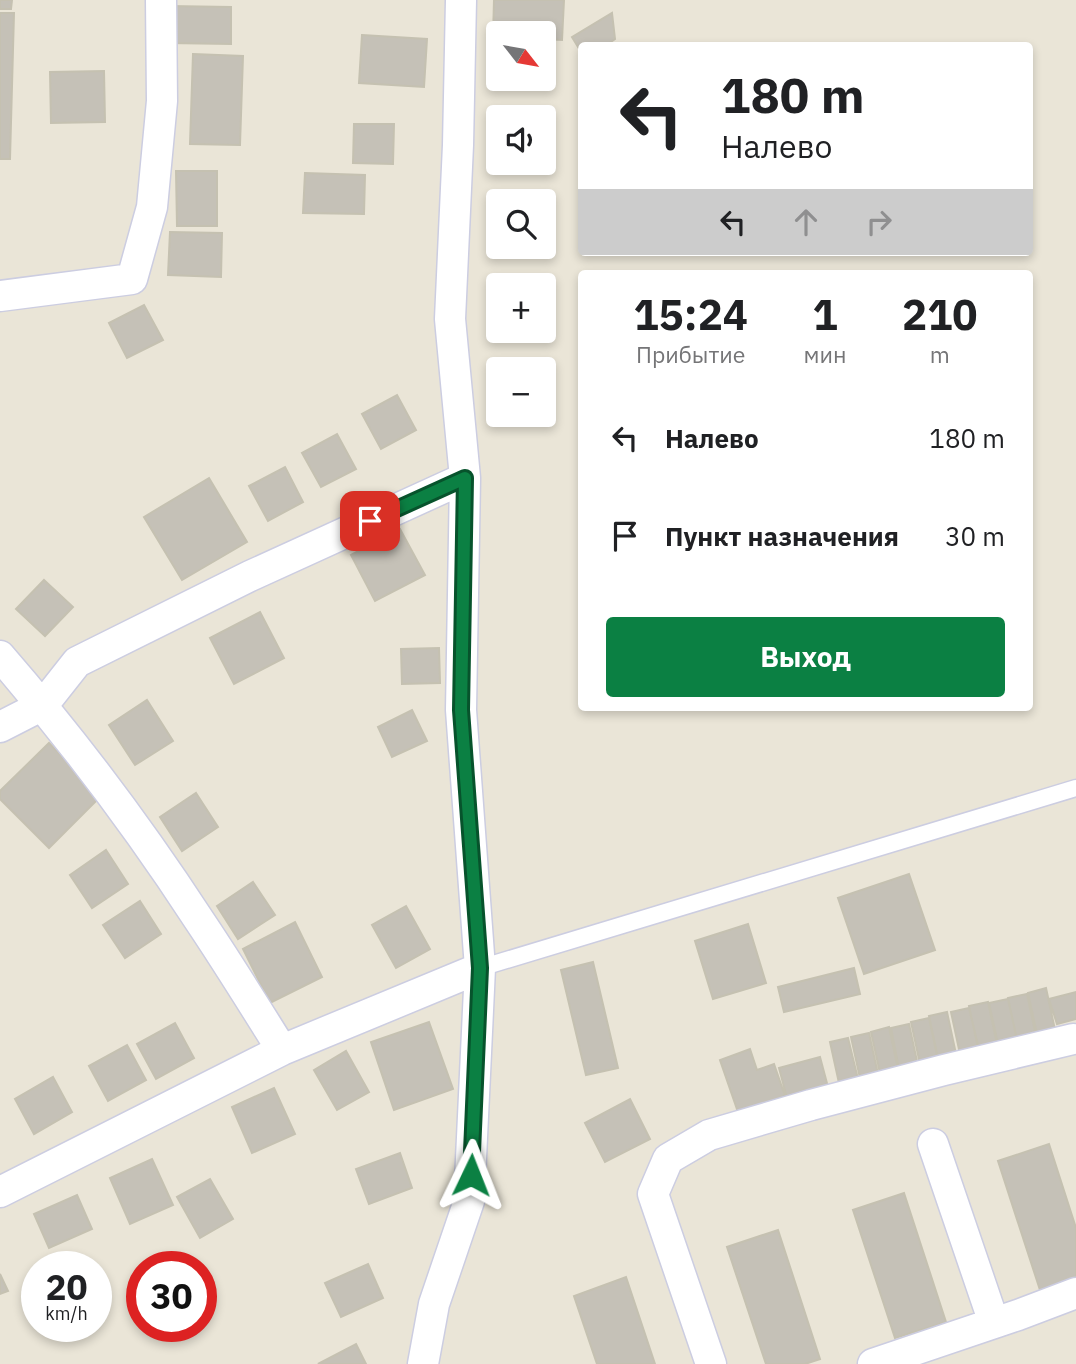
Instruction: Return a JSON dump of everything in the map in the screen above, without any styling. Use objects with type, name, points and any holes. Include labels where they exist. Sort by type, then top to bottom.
[{"type":"street","points":[[0,296],[132,279],[152,207],[162,101],[161,0]]},
{"type":"street","points":[[423,1364],[434,1304],[469,1201],[480,968],[461,710],[465,478],[450,319],[461,0]]},
{"type":"street","points":[[0,727],[43,705],[77,662],[250,576],[465,478]]},
{"type":"street","points":[[0,656],[43,705],[114,797],[199,919],[282,1050]]},
{"type":"street","points":[[0,1192],[282,1050],[480,968]]},
{"type":"street","points":[[711,1364],[653,1194],[668,1159],[709,1135],[811,1105],[1073,1039]]},
{"type":"street","points":[[933,1144],[995,1323]]},
{"type":"street","points":[[873,1364],[1076,1293]]},
{"type":"lane","points":[[480,968],[1076,788]]},
{"type":"building","points":[[0,0],[12,0],[11,9],[0,9]]},
{"type":"building","points":[[494,0],[564,0],[562,40],[556,40],[556,21],[493,21]]},
{"type":"building","points":[[169,6],[231,7],[231,44],[168,43]]},
{"type":"building","points":[[0,13],[14,13],[10,159],[0,159]]},
{"type":"building","points":[[612,13],[615,39],[611,42],[578,42],[578,47],[572,37]]},
{"type":"building","points":[[362,35],[427,39],[424,87],[359,83]]},
{"type":"building","points":[[193,54],[243,56],[240,145],[190,144]]},
{"type":"building","points":[[104,71],[105,122],[51,123],[50,72]]},
{"type":"building","points":[[354,124],[394,124],[393,164],[353,163]]},
{"type":"building","points":[[176,171],[217,171],[217,226],[177,226]]},
{"type":"building","points":[[305,173],[365,175],[364,214],[303,213]]},
{"type":"building","points":[[170,232],[222,233],[221,277],[168,275]]},
{"type":"building","points":[[144,305],[163,340],[127,358],[109,323]]},
{"type":"building","points":[[397,395],[416,430],[381,449],[362,414]]},
{"type":"building","points":[[337,434],[356,469],[321,487],[302,453]]},
{"type":"building","points":[[285,467],[303,502],[268,521],[249,486]]},
{"type":"building","points":[[209,478],[247,542],[182,580],[144,517]]},
{"type":"building","points":[[400,529],[425,575],[375,601],[351,555]]},
{"type":"building","points":[[44,580],[73,607],[45,636],[16,609]]},
{"type":"building","points":[[260,612],[284,658],[234,684],[210,638]]},
{"type":"building","points":[[439,648],[440,683],[402,684],[401,649]]},
{"type":"building","points":[[147,700],[173,741],[135,765],[109,725]]},
{"type":"building","points":[[412,710],[427,741],[392,757],[378,727]]},
{"type":"building","points":[[49,743],[101,796],[49,848],[0,799],[0,791]]},
{"type":"building","points":[[196,793],[218,827],[182,851],[160,817]]},
{"type":"building","points":[[106,850],[128,884],[92,908],[70,875]]},
{"type":"building","points":[[909,874],[935,950],[864,974],[838,898]]},
{"type":"building","points":[[253,882],[275,915],[238,939],[217,906]]},
{"type":"building","points":[[140,901],[161,934],[125,958],[103,925]]},
{"type":"building","points":[[406,906],[430,949],[396,968],[372,925]]},
{"type":"building","points":[[295,922],[322,977],[270,1003],[243,949]]},
{"type":"building","points":[[748,924],[766,983],[713,999],[695,941]]},
{"type":"building","points":[[593,962],[618,1068],[586,1075],[561,970]]},
{"type":"building","points":[[854,968],[860,994],[784,1012],[778,987]]},
{"type":"building","points":[[1046,988],[1055,1030],[1037,1034],[1028,993]]},
{"type":"building","points":[[1076,992],[1076,1019],[1057,1024],[1049,999]]},
{"type":"building","points":[[1027,994],[1036,1036],[1017,1040],[1008,998]]},
{"type":"building","points":[[1008,999],[1017,1040],[998,1044],[989,1003]]},
{"type":"building","points":[[988,1002],[997,1044],[978,1048],[969,1006]]},
{"type":"building","points":[[969,1008],[979,1049],[960,1054],[951,1012]]},
{"type":"building","points":[[947,1012],[956,1054],[938,1058],[929,1016]]},
{"type":"building","points":[[929,1018],[938,1060],[920,1064],[911,1022]]},
{"type":"building","points":[[429,1022],[453,1089],[394,1110],[371,1042]]},
{"type":"building","points":[[175,1023],[194,1058],[156,1079],[137,1044]]},
{"type":"building","points":[[909,1024],[918,1066],[899,1069],[891,1028]]},
{"type":"building","points":[[889,1027],[898,1069],[880,1073],[871,1032]]},
{"type":"building","points":[[869,1033],[878,1074],[860,1078],[851,1037]]},
{"type":"building","points":[[848,1038],[858,1079],[839,1083],[830,1042]]},
{"type":"building","points":[[127,1045],[146,1080],[108,1101],[89,1066]]},
{"type":"building","points":[[750,1049],[757,1070],[774,1064],[786,1099],[739,1115],[720,1060]]},
{"type":"building","points":[[346,1051],[369,1092],[337,1110],[314,1070]]},
{"type":"building","points":[[820,1057],[828,1087],[787,1098],[779,1068]]},
{"type":"building","points":[[53,1077],[72,1112],[34,1134],[15,1099]]},
{"type":"building","points":[[274,1088],[295,1134],[252,1153],[232,1107]]},
{"type":"building","points":[[630,1099],[650,1139],[605,1162],[585,1123]]},
{"type":"building","points":[[1049,1144],[1076,1228],[1076,1278],[1040,1290],[998,1161]]},
{"type":"building","points":[[400,1153],[412,1188],[369,1204],[356,1169]]},
{"type":"building","points":[[152,1159],[173,1205],[130,1224],[110,1178]]},
{"type":"building","points":[[210,1179],[233,1219],[200,1238],[177,1197]]},
{"type":"building","points":[[904,1193],[946,1322],[895,1338],[853,1210]]},
{"type":"building","points":[[77,1195],[92,1229],[49,1248],[34,1214]]},
{"type":"building","points":[[778,1230],[820,1359],[805,1364],[766,1364],[727,1247]]},
{"type":"building","points":[[368,1264],[383,1298],[341,1317],[325,1283]]},
{"type":"building","points":[[0,1274],[8,1291],[0,1294]]},
{"type":"building","points":[[626,1277],[655,1364],[597,1364],[574,1296]]},
{"type":"building","points":[[356,1344],[366,1364],[318,1364]]},
{"type":"route","points":[[370,521],[465,478],[461,710],[480,968],[471,1175]]}]
